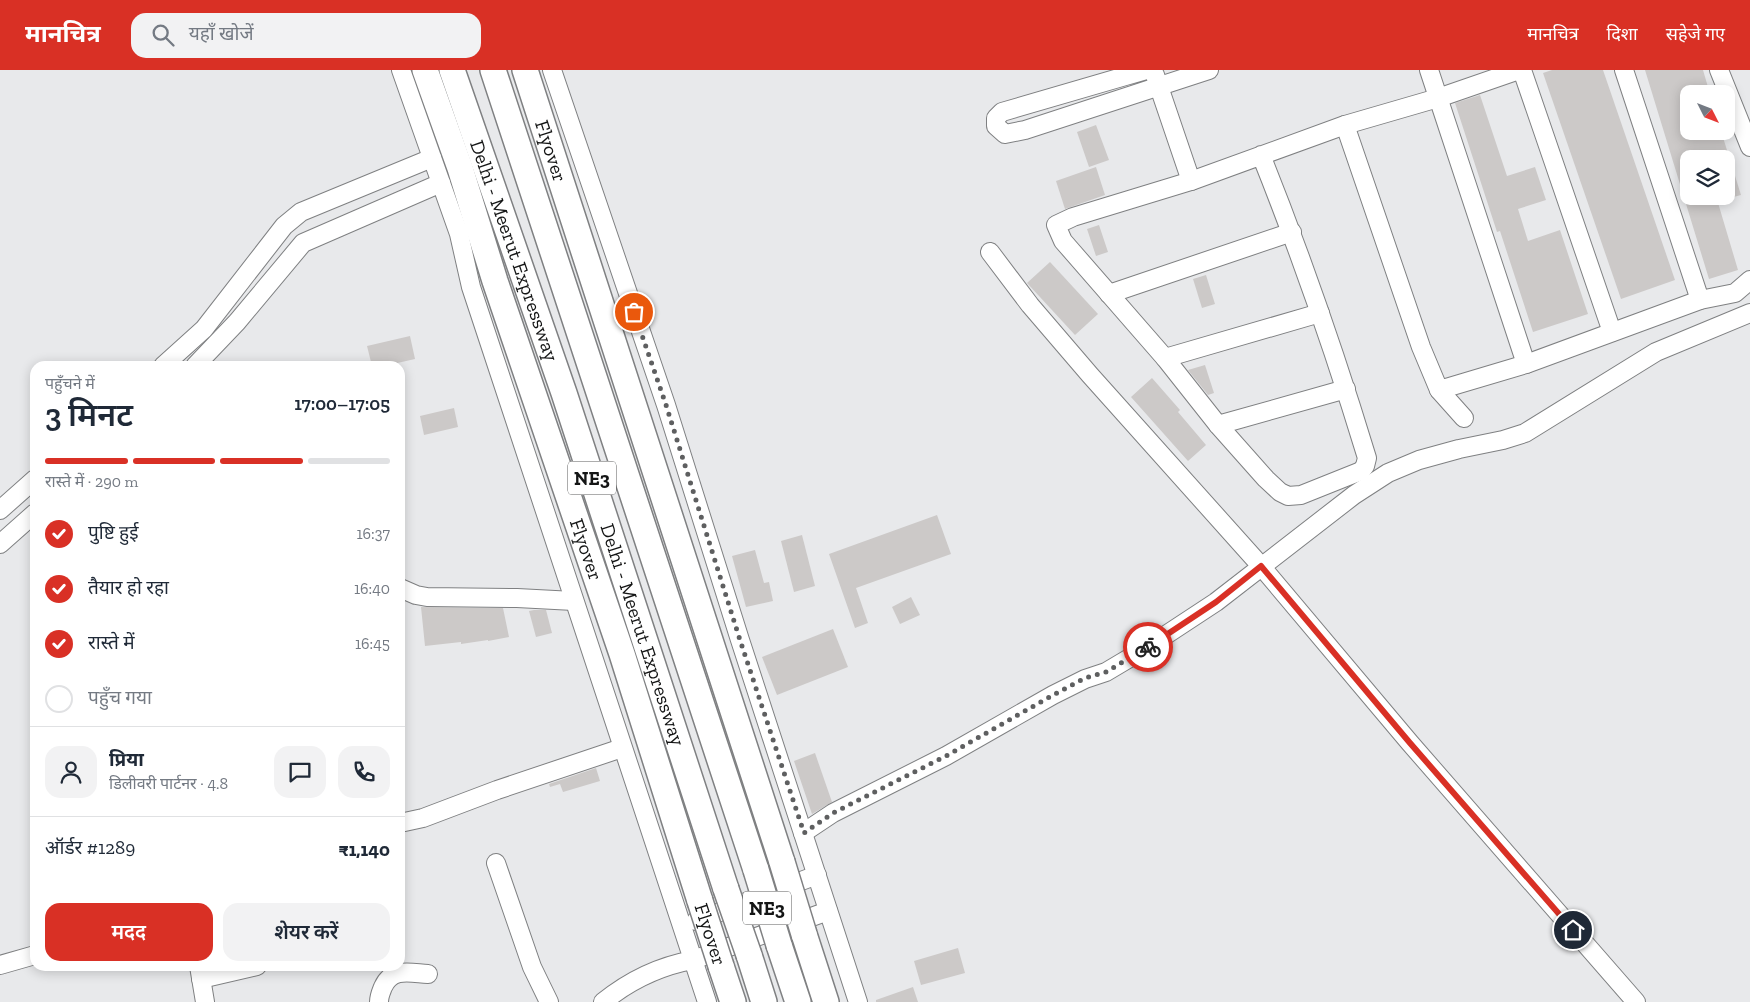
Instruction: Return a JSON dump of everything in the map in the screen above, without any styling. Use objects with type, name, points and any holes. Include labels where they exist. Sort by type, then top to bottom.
[{"type":"highway","name":"Flyover","points":[[425,70],[460,168],[498,291],[622,654],[733,1002]]},
{"type":"highway","name":"Delhi - Meerut Expressway","points":[[452,70],[564,392],[764,1002]]},
{"type":"highway","name":"Delhi - Meerut Expressway","points":[[493,70],[578,332],[686,652],[798,1002]]},
{"type":"highway","name":"Flyover","points":[[524,70],[826,1002]]},
{"type":"street","points":[[401,70],[459,234],[471,287],[707,1002]]},
{"type":"street","points":[[552,70],[666,405],[740,640],[858,1002]]},
{"type":"street","points":[[1146,70],[1128,73],[1002,112],[996,118],[996,126],[1005,134],[1025,130],[1156,78],[1209,70]]},
{"type":"street","points":[[1429,70],[1526,364]]},
{"type":"street","points":[[1261,156],[1292,232],[1346,389],[1367,458],[1362,471],[1301,495],[1288,496],[1280,492],[1266,479],[1218,426],[1165,358],[1063,241],[1056,225],[1073,217],[1191,181],[1345,125],[1438,98],[1519,70]]},
{"type":"street","points":[[1522,70],[1612,332]]},
{"type":"street","points":[[1624,70],[1700,300]]},
{"type":"street","points":[[1718,70],[1750,147]]},
{"type":"street","points":[[1156,78],[1191,181]]},
{"type":"street","points":[[1345,125],[1421,347],[1439,390],[1464,418]]},
{"type":"street","points":[[169,361],[204,329],[291,219],[301,212],[432,158]]},
{"type":"street","points":[[200,361],[237,322],[304,243],[441,183]]},
{"type":"street","points":[[1109,294],[1292,232]]},
{"type":"street","points":[[990,252],[1030,305],[1090,375],[1261,566],[1410,743],[1636,1002]]},
{"type":"street","points":[[1439,390],[1526,364],[1700,300],[1735,293],[1750,280]]},
{"type":"street","points":[[1165,358],[1320,313]]},
{"type":"street","points":[[804,833],[833,813],[946,756],[1053,695],[1085,678],[1106,672],[1216,602],[1354,495],[1388,474],[1419,460],[1525,433],[1656,352],[1750,313]]},
{"type":"street","points":[[1218,426],[1346,389]]},
{"type":"street","points":[[0,510],[30,483]]},
{"type":"street","points":[[0,544],[30,517]]},
{"type":"street","points":[[405,590],[427,597],[574,601]]},
{"type":"street","points":[[405,822],[423,818],[497,790],[622,748]]},
{"type":"street","points":[[496,863],[532,968],[549,1002]]},
{"type":"street","points":[[682,926],[817,875]]},
{"type":"street","points":[[603,1002],[621,988],[661,968],[693,960],[828,911]]},
{"type":"street","points":[[0,965],[30,956]]},
{"type":"street","points":[[204,1002],[200,973],[217,971]]},
{"type":"street","points":[[379,1002],[379,997],[386,980],[391,974],[428,974]]},
{"type":"building","points":[[1552,70],[1603,70],[1675,280],[1621,299],[1543,73]]},
{"type":"building","points":[[1645,70],[1703,70],[1707,85],[1680,85],[1680,140],[1724,140],[1727,150],[1680,150],[1680,184]]},
{"type":"building","points":[[1480,95],[1507,176],[1535,167],[1546,200],[1518,209],[1528,241],[1560,230],[1588,314],[1533,332],[1500,231],[1497,232],[1455,103]]},
{"type":"building","points":[[1096,125],[1109,160],[1089,167],[1077,132]]},
{"type":"building","points":[[1096,167],[1105,195],[1065,209],[1056,181]]},
{"type":"building","points":[[1735,176],[1741,195],[1735,197]]},
{"type":"building","points":[[1686,205],[1719,205],[1738,270],[1709,279]]},
{"type":"building","points":[[1099,225],[1108,252],[1096,256],[1087,229]]},
{"type":"building","points":[[1050,262],[1098,314],[1075,335],[1027,283]]},
{"type":"building","points":[[1206,275],[1215,304],[1202,308],[1193,279]]},
{"type":"building","points":[[410,336],[415,359],[405,361],[371,361],[367,346]]},
{"type":"building","points":[[1205,365],[1214,393],[1208,395],[1188,370]]},
{"type":"building","points":[[1152,378],[1180,410],[1178,412],[1206,445],[1188,461],[1131,397]]},
{"type":"building","points":[[454,408],[458,427],[424,435],[420,416]]},
{"type":"building","points":[[937,515],[951,554],[856,588],[868,623],[855,628],[829,554]]},
{"type":"building","points":[[802,535],[815,586],[794,592],[781,541]]},
{"type":"building","points":[[755,550],[764,583],[769,582],[773,601],[746,607],[732,556]]},
{"type":"building","points":[[911,597],[920,615],[900,624],[892,607]]},
{"type":"building","points":[[421,607],[503,608],[509,637],[461,644],[461,642],[425,646]]},
{"type":"building","points":[[546,610],[552,633],[536,637],[529,611]]},
{"type":"building","points":[[833,629],[848,667],[777,695],[762,657]]},
{"type":"building","points":[[815,753],[832,802],[812,814],[794,761]]},
{"type":"building","points":[[596,768],[600,781],[563,792],[560,784],[550,787],[549,784]]},
{"type":"building","points":[[958,948],[965,973],[921,985],[914,961]]},
{"type":"building","points":[[913,987],[918,1002],[876,1002],[876,1000]]},
{"type":"way so far","points":[[634,312],[666,405],[740,640],[804,833],[833,813],[946,756],[1085,678],[1106,672],[1148,647]]},
{"type":"route","points":[[1148,647],[1216,602],[1261,566],[1410,743],[1573,930]]}]
